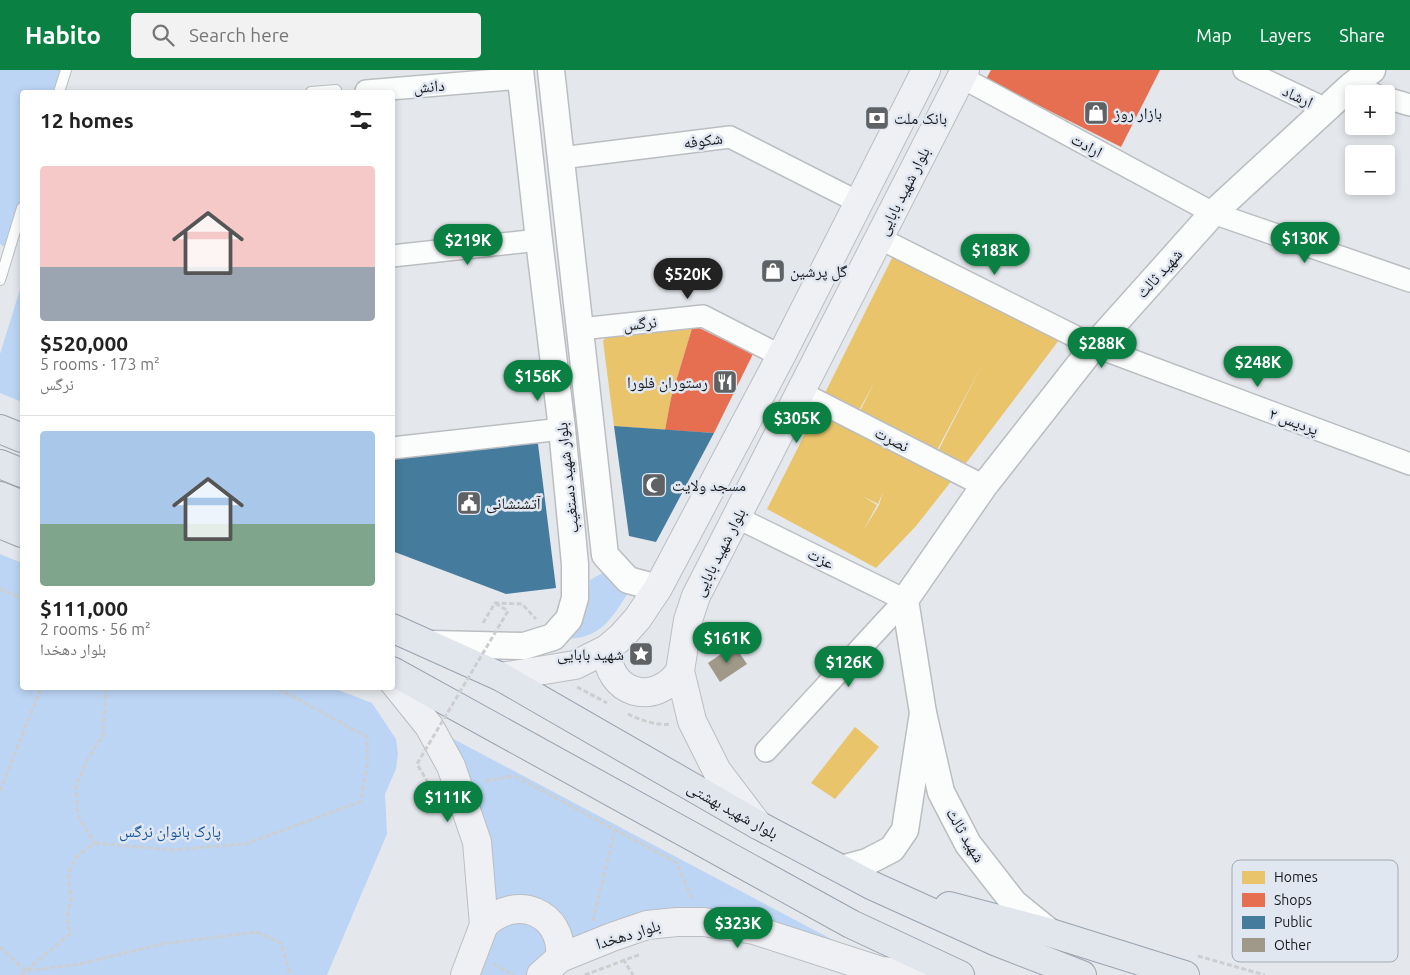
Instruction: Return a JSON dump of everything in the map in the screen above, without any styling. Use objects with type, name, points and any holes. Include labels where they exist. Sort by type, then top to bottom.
[{"type":"main road","name":"بلوار شهید بابایی","points":[[501,677],[576,665],[607,649],[638,618],[658,588],[781,356],[926,70]]},
{"type":"main road","name":"بلوار شهید بابایی","points":[[758,825],[717,771],[692,721],[680,671],[688,620],[696,596],[963,73]]},
{"type":"main road","points":[[0,429],[20,437]]},
{"type":"main road","points":[[0,464],[20,472]]},
{"type":"main road","points":[[0,496],[20,504]]},
{"type":"main road","points":[[0,524],[20,532]]},
{"type":"main road","points":[[395,625],[431,644]]},
{"type":"main road","name":"بلوار شهید بهشتی","points":[[395,629],[501,677],[758,825],[871,885],[997,942],[1082,975]]},
{"type":"main road","points":[[607,649],[609,668],[614,677],[629,689],[638,692],[658,691],[667,686],[680,671]]},
{"type":"main road","points":[[395,673],[851,924],[960,975]]},
{"type":"main road","points":[[395,684],[429,726],[451,766],[477,842],[484,925]]},
{"type":"main road","points":[[871,885],[1051,933],[1185,975]]},
{"type":"main road","points":[[465,975],[484,925],[491,917],[505,910],[520,908],[536,913],[548,920],[556,934],[560,948],[550,967]]},
{"type":"main road","name":"بلوار دهخدا","points":[[550,967],[612,937],[647,925],[662,922],[704,922],[754,930],[886,973],[927,975]]},
{"type":"street","name":"بلوار شهید دستغیب","points":[[552,70],[605,555]]},
{"type":"street","name":"ارشاد","points":[[1244,70],[1326,109]]},
{"type":"street","name":"شهید ثالث","points":[[1364,85],[1372,70]]},
{"type":"street","name":"ارادت","points":[[963,73],[1213,213],[1410,281]]},
{"type":"street","name":"بلوار شهید دستغیب","points":[[431,644],[524,646],[553,637],[569,619],[576,598],[576,564],[562,429],[520,74]]},
{"type":"street","name":"دانش","points":[[375,90],[520,74]]},
{"type":"street","name":"شهید ثالث","points":[[766,751],[905,600],[984,486],[1094,346],[1213,213],[1326,109],[1345,99]]},
{"type":"street","points":[[1395,101],[1410,105]]},
{"type":"street","name":"شکوفه","points":[[561,158],[730,137],[860,202]]},
{"type":"street","name":"پردیس ۲","points":[[879,238],[1094,346],[1410,464]]},
{"type":"street","points":[[395,256],[539,240]]},
{"type":"street","name":"نرگس","points":[[580,329],[703,316],[781,356]]},
{"type":"street","name":"نصرت","points":[[800,392],[984,486]]},
{"type":"street","points":[[395,448],[562,429]]},
{"type":"street","name":"عزت","points":[[736,517],[905,600]]},
{"type":"street","points":[[576,564],[592,565],[601,560],[605,555],[628,580],[658,588]]},
{"type":"street","name":"شهید ثالث","points":[[905,600],[923,713],[942,792],[968,844],[1014,902],[1051,933]]},
{"type":"street","name":"شهید ثالث","points":[[841,869],[867,862],[892,849],[905,830],[923,713]]},
{"type":"lane","points":[[60,90],[66,70]]},
{"type":"lane","points":[[0,280],[2,262],[20,213]]},
{"type":"path","points":[[0,589],[20,597]]},
{"type":"path","points":[[436,796],[417,764],[508,611],[495,603]]},
{"type":"path","points":[[0,791],[41,690]]},
{"type":"path","points":[[95,843],[80,820],[76,808],[76,786],[88,758],[103,736],[106,690]]},
{"type":"path","points":[[21,975],[71,933],[67,923],[68,909],[72,897],[69,869],[79,854],[95,843],[172,850],[245,844],[360,802],[367,769],[367,738],[280,690]]},
{"type":"path","points":[[485,781],[515,776],[677,863],[695,907]]},
{"type":"path","points":[[591,927],[615,830]]},
{"type":"path","points":[[26,972],[80,964],[161,944],[256,932],[281,943],[290,975]]},
{"type":"path","points":[[0,948],[26,972]]},
{"type":"path","points":[[585,975],[644,952]]},
{"type":"path","points":[[492,963],[514,975]]},
{"type":"green space","points":[[0,70],[63,70],[57,90],[20,90],[20,203],[6,248],[0,244]]},
{"type":"green space","points":[[20,289],[20,401],[0,393],[0,354]]},
{"type":"green space","name":"پارک بانوان نرگس","points":[[0,554],[20,562],[20,690],[338,690],[372,703],[396,739],[398,754],[396,769],[385,794],[387,834],[327,975],[0,975]]},
{"type":"green space","points":[[604,572],[630,590],[612,617],[598,630],[579,638],[566,639],[581,619],[587,606],[590,580]]},
{"type":"green space","points":[[429,726],[833,940],[881,971],[677,922],[541,975],[465,975],[476,946],[477,842]]},
{"type":"building: Homes","points":[[893,256],[1059,340],[963,467],[937,453],[983,363],[936,452],[859,413],[874,383],[858,412],[824,395]]},
{"type":"building: Homes","points":[[693,325],[671,398],[665,430],[614,426],[603,341],[609,333]]},
{"type":"building: Homes","points":[[817,410],[953,479],[916,526],[876,568],[767,509]],"holes":[[[883,492],[879,505],[863,531],[877,505],[862,496],[878,504]]]},
{"type":"building: Homes","points":[[855,727],[879,747],[835,799],[811,783]]},
{"type":"building: Shops","name":"بازار روز","points":[[991,70],[1160,70],[1121,147],[986,79]]},
{"type":"building: Shops","points":[[693,325],[753,354],[714,433],[665,430],[671,398]]},
{"type":"building: Public","name":"مسجد ولایت","points":[[614,426],[714,433],[656,542],[629,536]]},
{"type":"building: Public","name":"آتشنشانی","points":[[526,439],[538,444],[556,588],[506,594],[395,552],[395,455]]},
{"type":"building: Other","points":[[734,645],[747,664],[720,682],[708,663]]},
{"type":"place","name":"بازار روز","points":[[1096,113]]},
{"type":"place","name":"بانک ملت","points":[[877,118]]},
{"type":"place","name":"گل پرشین","points":[[773,271]]},
{"type":"place","name":"رستوران فلورا","points":[[725,382]]},
{"type":"place","name":"مسجد ولایت","points":[[654,485]]},
{"type":"place","name":"آتشنشانی","points":[[469,503]]},
{"type":"place","name":"شهید بابایی","points":[[641,654]]}]
